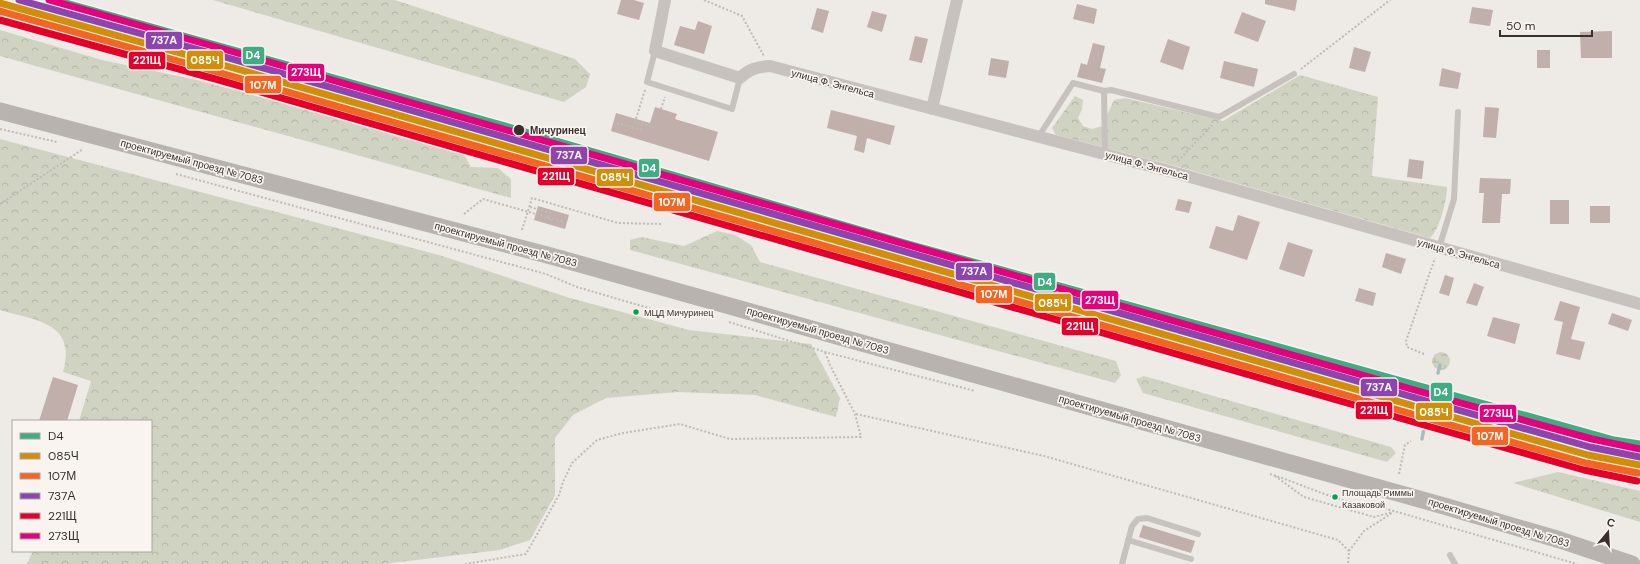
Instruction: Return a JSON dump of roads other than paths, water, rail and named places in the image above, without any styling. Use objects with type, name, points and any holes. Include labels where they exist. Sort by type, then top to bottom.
[{"type":"main road","name":"проектируемый проезд № 7083","points":[[0,111],[559,258],[1444,506],[1560,540],[1632,564]]},
{"type":"street","points":[[665,0],[655,51],[740,78]]},
{"type":"street","points":[[932,109],[957,0]]},
{"type":"street","name":"улица Ф. Энгельса","points":[[740,78],[747,71],[758,67],[770,66],[1169,171],[1640,304]]},
{"type":"lane","points":[[655,51],[647,82],[667,89],[732,109],[740,78]]},
{"type":"lane","points":[[1039,136],[1073,83],[1104,91],[1112,90],[1219,117],[1294,74]]},
{"type":"lane","points":[[1104,91],[1105,154]]},
{"type":"lane","points":[[1439,248],[1454,199],[1458,112]]},
{"type":"lane","points":[[1122,564],[1134,522],[1142,518],[1147,518],[1198,534]]},
{"type":"lane","points":[[1128,540],[1190,559]]},
{"type":"lane","points":[[1450,555],[1455,564]]},
{"type":"waterway","points":[[1438,373],[1440,365]]},
{"type":"waterway","points":[[1431,399],[1433,392]]},
{"type":"waterway","points":[[1422,439],[1425,423]]},
{"type":"place","name":"Мичуринец","points":[[519,130]]},
{"type":"place","name":"МЦД Мичуринец","points":[[636,312]]},
{"type":"place","name":"Площадь Риммы Казаковой","points":[[1335,497]]}]
